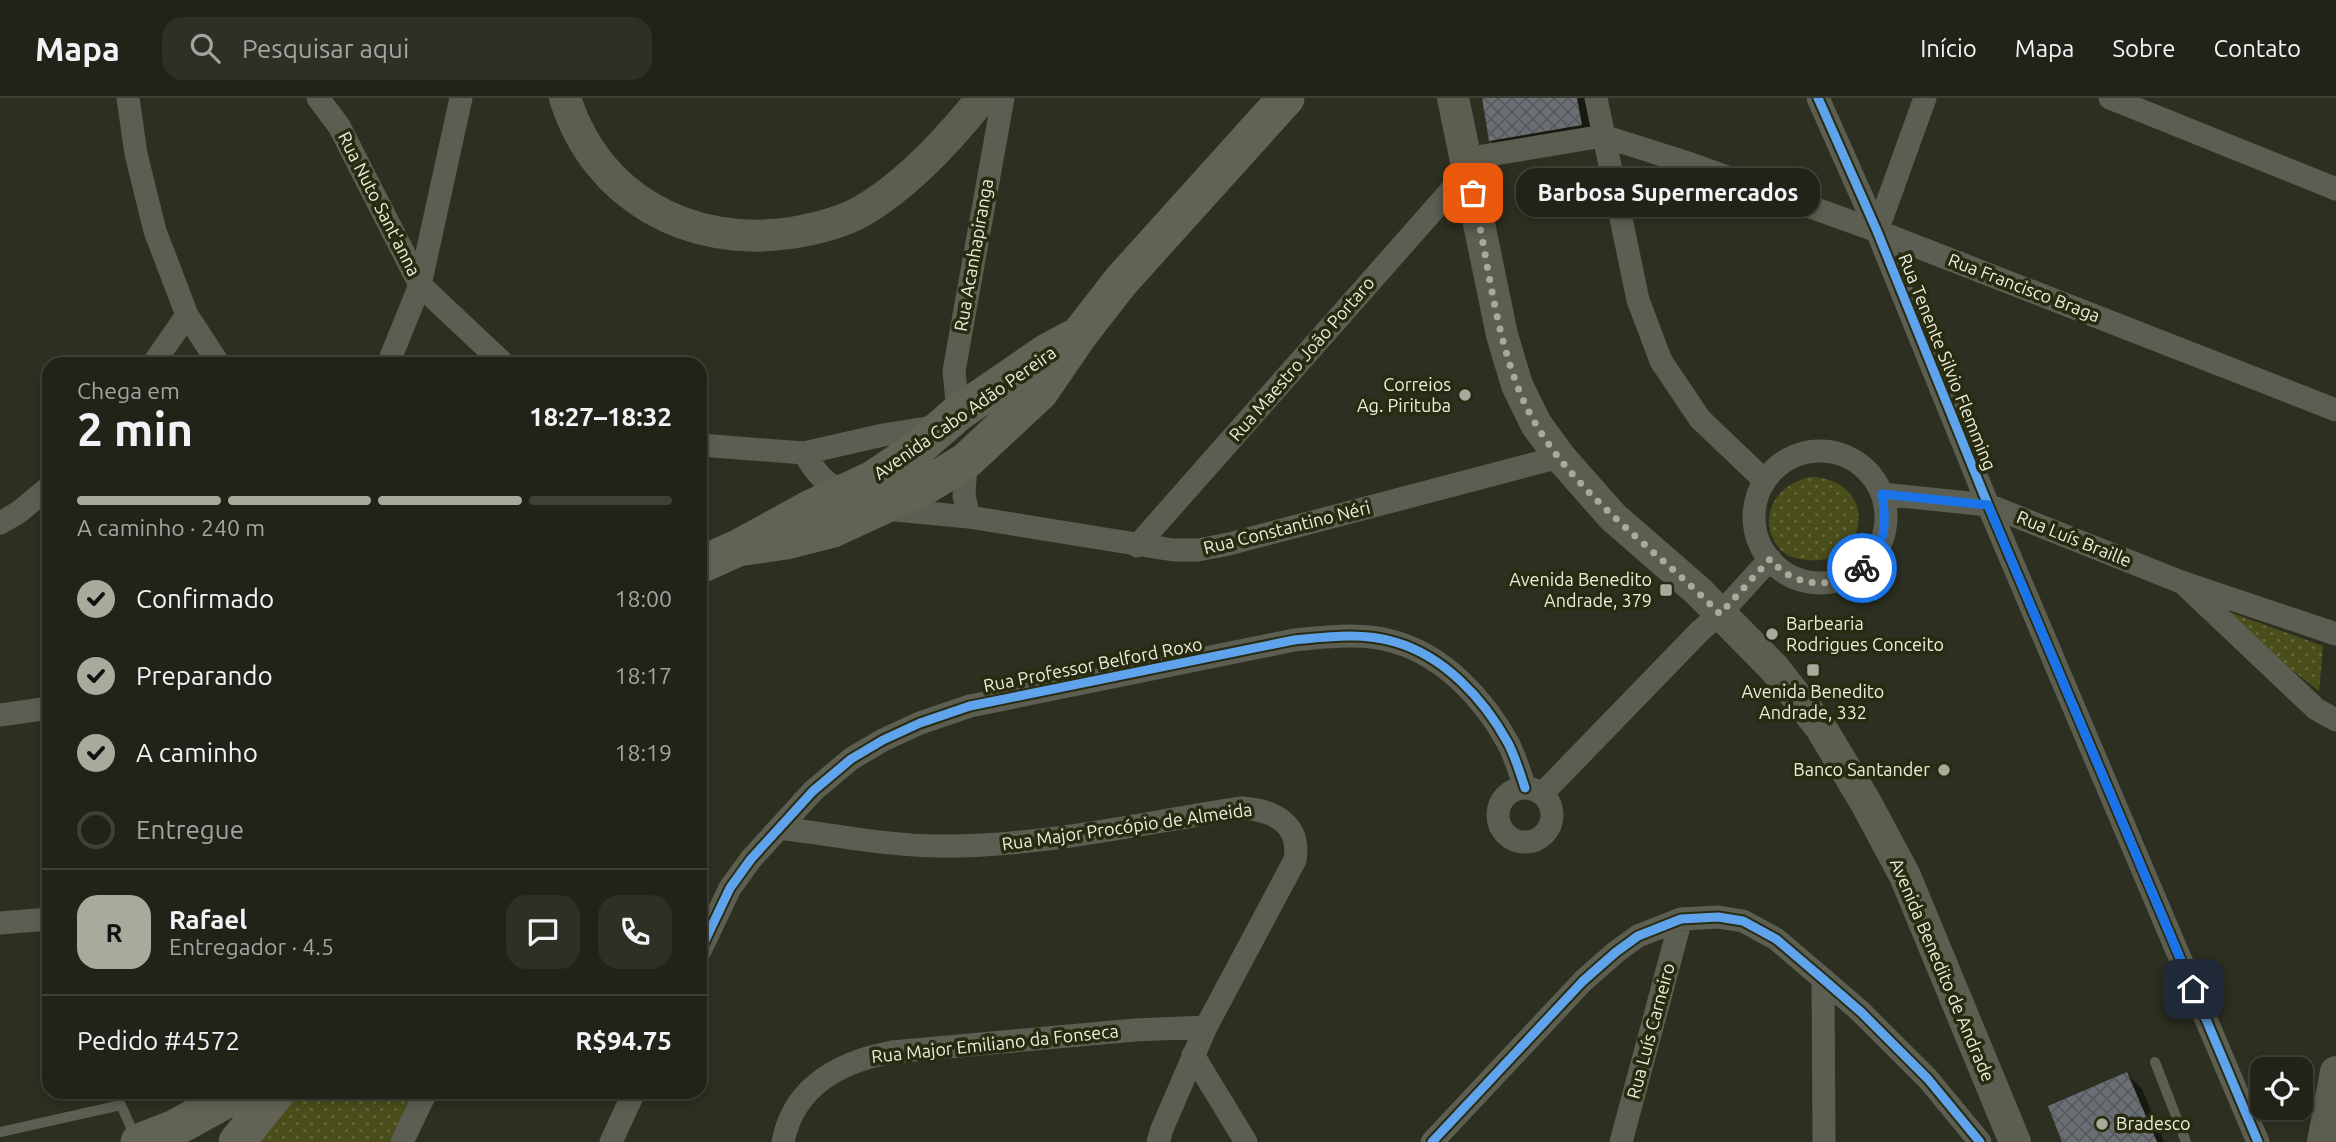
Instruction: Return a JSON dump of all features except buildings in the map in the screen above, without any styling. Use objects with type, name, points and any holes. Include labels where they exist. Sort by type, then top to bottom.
[{"type":"main road","points":[[565,98],[573,123],[598,164],[629,195],[676,222],[718,234],[765,237],[815,229],[861,212],[898,186],[959,127],[982,98]]},
{"type":"main road","name":"Avenida Cabo Adão Pereira","points":[[863,500],[924,487],[966,461],[1040,392],[1121,281],[1286,98]]},
{"type":"main road","name":"Avenida Benedito de Andrade","points":[[1453,98],[1502,335],[1517,385],[1536,424],[1560,457],[1613,517],[1698,591],[1774,668],[1821,728],[1866,803],[1905,876],[2015,1142]]},
{"type":"main road","name":"Avenida Cabo Adão Pereira","points":[[707,562],[738,548],[786,541],[834,529],[892,467],[950,420],[1047,352],[1079,335]]},
{"type":"main road","points":[[950,420],[968,436],[966,461]]},
{"type":"main road","points":[[2323,1142],[2336,1072]]},
{"type":"main road","points":[[138,1142],[175,1128],[227,1099]]},
{"type":"main road","points":[[237,1142],[271,1099]]},
{"type":"street","points":[[128,98],[136,153],[155,231],[187,315],[214,357]]},
{"type":"street","name":"Rua Nuto Sant'anna","points":[[318,98],[339,125],[419,285],[496,357]]},
{"type":"street","points":[[391,357],[419,285],[461,98]]},
{"type":"street","name":"Rua Acanhapiranga","points":[[950,420],[954,371],[1003,98]]},
{"type":"street","points":[[1596,98],[1638,300],[1661,361],[1700,419],[1765,481]]},
{"type":"street","name":"Rua Tenente Silvio Flemming","points":[[1818,98],[1877,231],[1988,505],[2258,1142]]},
{"type":"street","points":[[1877,231],[1926,98]]},
{"type":"street","points":[[2110,98],[2336,188]]},
{"type":"street","name":"Rua Francisco Braga","points":[[1466,165],[1603,136],[1691,164],[1877,231],[2336,410]]},
{"type":"street","name":"Rua Maestro João Portaro","points":[[1137,546],[1466,165]]},
{"type":"street","points":[[158,357],[187,315]]},
{"type":"street","points":[[707,446],[804,453],[950,420]]},
{"type":"street","points":[[1829,452],[1846,457],[1861,466],[1874,479],[1882,494],[1886,517],[1882,540],[1871,560],[1853,575],[1832,583],[1809,583],[1787,574],[1770,559],[1759,541],[1754,521],[1757,500],[1765,481],[1779,466],[1794,456],[1829,452]]},
{"type":"street","points":[[804,453],[823,480],[832,487],[863,500]]},
{"type":"street","name":"Rua Constantino Néri","points":[[863,500],[1137,546],[1198,550],[1560,457]]},
{"type":"street","points":[[966,461],[964,496],[969,517]]},
{"type":"street","points":[[0,523],[19,512],[42,493]]},
{"type":"street","name":"Rua Luís Braille","points":[[1882,494],[1988,505],[2181,582],[2336,635]]},
{"type":"street","points":[[1720,614],[1770,559]]},
{"type":"street","points":[[2181,582],[2316,709],[2336,720]]},
{"type":"street","name":"Rua Professor Belford Roxo","points":[[707,936],[730,887],[751,859],[813,791],[851,759],[920,723],[970,705],[1294,640],[1347,636],[1394,642],[1433,659],[1461,681],[1491,716],[1534,791],[1720,614]]},
{"type":"street","points":[[0,715],[42,709]]},
{"type":"street","name":"Rua Major Procópio de Almeida","points":[[779,828],[937,846],[1022,844],[1117,831],[1242,808],[1260,809],[1287,825],[1294,835],[1297,848],[1295,860],[1206,1027],[1158,1142]]},
{"type":"street","points":[[1432,1142],[1583,982],[1638,936],[1681,919],[1718,916],[1743,921],[1776,939],[1823,979],[1861,1012],[1928,1079],[1980,1142]]},
{"type":"street","name":"Rua Luís Carneiro","points":[[1621,1142],[1681,919]]},
{"type":"street","points":[[0,923],[42,920]]},
{"type":"street","points":[[1823,979],[1824,1142]]},
{"type":"street","name":"Rua Major Emiliano da Fonseca","points":[[783,1142],[796,1107],[816,1084],[837,1069],[861,1058],[892,1052],[1135,1030],[1206,1027]]},
{"type":"street","points":[[1193,1055],[1246,1142]]},
{"type":"street","points":[[402,1142],[423,1099]]},
{"type":"street","points":[[611,1142],[631,1099]]},
{"type":"lane","points":[[2155,1062],[2186,1142]]},
{"type":"lane","points":[[0,1132],[121,1105],[138,1142]]},
{"type":"green space","points":[[1813,477],[1835,482],[1850,493],[1857,507],[1858,523],[1853,538],[1843,551],[1827,559],[1807,560],[1782,551],[1773,539],[1769,515],[1779,494],[1788,486]]},
{"type":"green space","points":[[2207,604],[2323,646],[2319,692],[2319,691]]},
{"type":"green space","points":[[280,1099],[411,1099],[390,1142],[244,1142]]},
{"type":"cycle path","points":[[1818,98],[1877,231],[1988,505],[2258,1142]]},
{"type":"cycle path","points":[[707,936],[730,888],[751,859],[813,791],[851,759],[883,740],[920,723],[970,706],[1294,640],[1370,637],[1395,642],[1430,657],[1461,681],[1487,711],[1511,748],[1525,788]]},
{"type":"cycle path","points":[[1432,1142],[1583,981],[1616,952],[1638,936],[1681,919],[1718,917],[1743,921],[1776,939],[1823,979],[1861,1012],[1928,1079],[1980,1142]]},
{"type":"way so far","points":[[1473,193],[1502,335],[1517,385],[1536,424],[1560,457],[1613,517],[1698,591],[1720,614],[1770,559],[1787,574],[1809,583],[1832,583],[1853,575],[1862,568]]},
{"type":"place","name":"Barbosa Supermercados","points":[[1473,193]]},
{"type":"place","name":"Correios Ag. Pirituba","points":[[1465,395]]},
{"type":"place","name":"Avenida Benedito Andrade, 379","points":[[1666,590]]},
{"type":"place","name":"Barbearia Rodrigues Conceito","points":[[1772,634]]},
{"type":"place","name":"Avenida Benedito Andrade, 332","points":[[1813,670]]},
{"type":"place","name":"Banco Santander","points":[[1944,770]]},
{"type":"place","name":"Bradesco","points":[[2102,1124]]},
{"type":"route","points":[[1862,568],[1871,560],[1882,540],[1886,517],[1882,494],[1988,505],[2193,989]]}]
